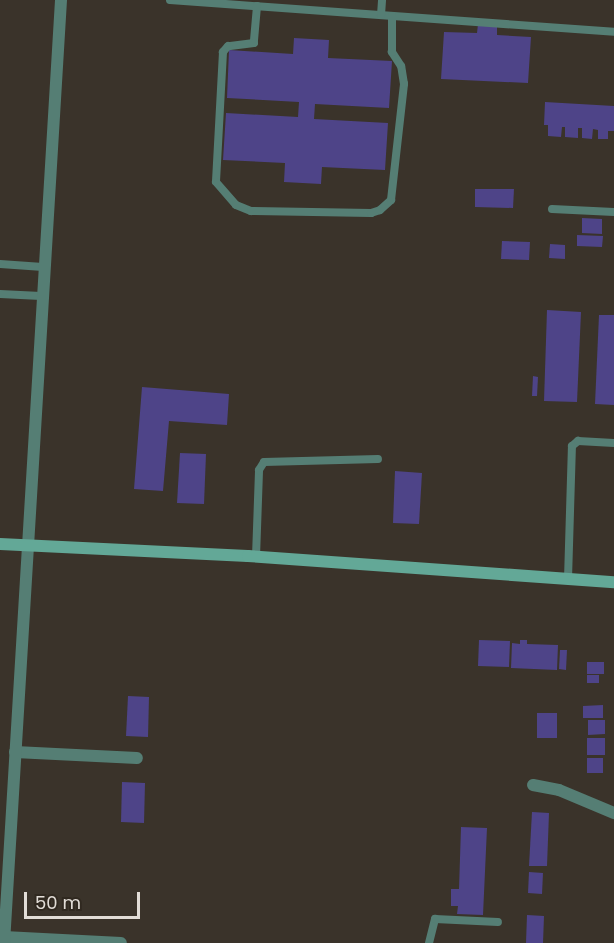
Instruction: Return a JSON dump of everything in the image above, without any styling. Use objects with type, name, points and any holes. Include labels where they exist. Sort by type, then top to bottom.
[{"type":"street","points":[[61,0],[41,296],[4,940],[121,943]]},
{"type":"street","points":[[0,544],[256,557],[614,582]]},
{"type":"street","points":[[15,752],[137,758]]},
{"type":"street","points":[[533,785],[560,790],[614,813]]},
{"type":"lane","points":[[170,0],[614,32]]},
{"type":"lane","points":[[381,15],[382,0]]},
{"type":"lane","points":[[257,6],[254,43],[228,46],[223,52],[216,182],[236,205],[251,211],[371,213],[380,210],[391,200],[404,84],[401,66],[392,52],[392,16]]},
{"type":"lane","points":[[552,209],[614,212]]},
{"type":"lane","points":[[0,264],[43,267]]},
{"type":"lane","points":[[0,294],[41,296]]},
{"type":"lane","points":[[568,579],[573,443],[614,443]]},
{"type":"lane","points":[[256,557],[260,470],[264,462],[378,459]]},
{"type":"lane","points":[[429,943],[435,919],[498,922]]},
{"type":"building","points":[[478,24],[497,25],[497,35],[531,37],[528,83],[441,79],[444,32],[477,33]]},
{"type":"building","points":[[294,38],[329,40],[328,58],[392,61],[389,108],[315,104],[314,119],[388,123],[385,170],[322,167],[321,184],[284,182],[285,163],[223,160],[226,113],[298,117],[299,102],[227,98],[229,50],[293,54]]},
{"type":"building","points":[[545,102],[614,106],[614,131],[608,131],[608,139],[598,139],[598,130],[593,129],[592,139],[582,138],[582,128],[578,128],[578,138],[565,137],[565,127],[562,127],[561,137],[548,136],[548,125],[544,125]]},
{"type":"building","points":[[475,189],[514,189],[513,208],[475,207]]},
{"type":"building","points":[[582,218],[602,219],[602,234],[582,233]]},
{"type":"building","points":[[577,235],[603,236],[602,247],[577,246]]},
{"type":"building","points":[[502,241],[530,242],[529,260],[501,259]]},
{"type":"building","points":[[550,244],[565,245],[565,259],[549,258]]},
{"type":"building","points":[[547,310],[581,312],[577,402],[544,401]]},
{"type":"building","points":[[599,315],[614,315],[614,405],[595,404]]},
{"type":"building","points":[[533,376],[538,377],[537,396],[532,396]]},
{"type":"building","points":[[142,387],[229,394],[227,425],[169,421],[163,491],[134,489]]},
{"type":"building","points":[[180,453],[206,454],[204,504],[177,503]]},
{"type":"building","points":[[395,471],[422,473],[419,524],[393,523]]},
{"type":"building","points":[[479,640],[510,641],[509,667],[478,666]]},
{"type":"building","points":[[520,640],[527,640],[527,644],[558,645],[557,670],[511,668],[512,643],[520,644]]},
{"type":"building","points":[[560,650],[567,650],[566,670],[559,669]]},
{"type":"building","points":[[587,662],[604,662],[604,674],[587,674]]},
{"type":"building","points":[[587,675],[599,675],[599,683],[587,683]]},
{"type":"building","points":[[128,696],[149,697],[148,737],[126,736]]},
{"type":"building","points":[[603,705],[603,718],[583,718],[583,706]]},
{"type":"building","points":[[537,713],[557,713],[557,738],[537,738]]},
{"type":"building","points":[[588,720],[605,720],[605,734],[588,735]]},
{"type":"building","points":[[587,738],[605,738],[605,755],[587,755]]},
{"type":"building","points":[[587,758],[603,758],[603,773],[587,773]]},
{"type":"building","points":[[122,782],[145,783],[144,823],[121,822]]},
{"type":"building","points":[[532,812],[549,813],[547,866],[529,866]]},
{"type":"building","points":[[461,827],[487,828],[483,915],[457,914],[458,906],[451,906],[451,889],[459,889]]},
{"type":"building","points":[[529,872],[543,873],[542,894],[528,893]]},
{"type":"building","points":[[527,915],[544,916],[543,943],[526,943]]}]
